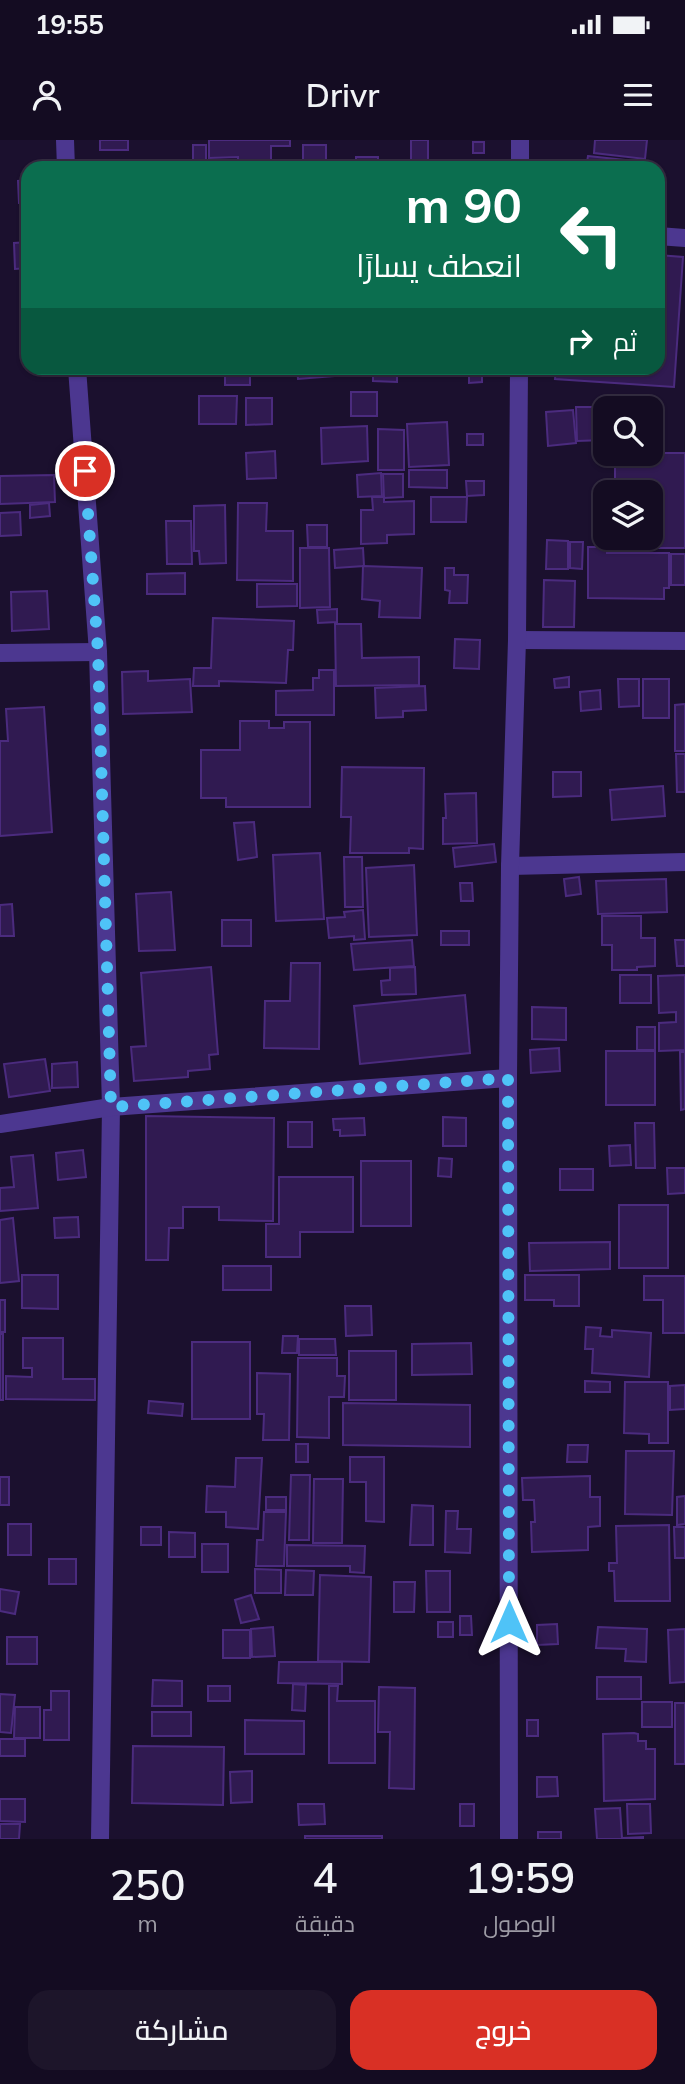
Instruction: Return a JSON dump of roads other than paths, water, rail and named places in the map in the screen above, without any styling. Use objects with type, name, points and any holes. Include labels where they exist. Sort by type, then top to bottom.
[{"type":"street","points":[[65,140],[66,161]]},
{"type":"street","points":[[520,140],[520,161]]},
{"type":"street","points":[[665,237],[685,238]]},
{"type":"street","points":[[78,375],[98,652],[111,1107],[100,1839]]},
{"type":"street","points":[[509,1839],[508,1078],[510,866],[517,640],[519,375]]},
{"type":"street","points":[[517,640],[685,641]]},
{"type":"street","points":[[0,653],[98,652]]},
{"type":"street","points":[[510,866],[685,862]]},
{"type":"street","points":[[0,1124],[111,1107],[508,1078]]}]
